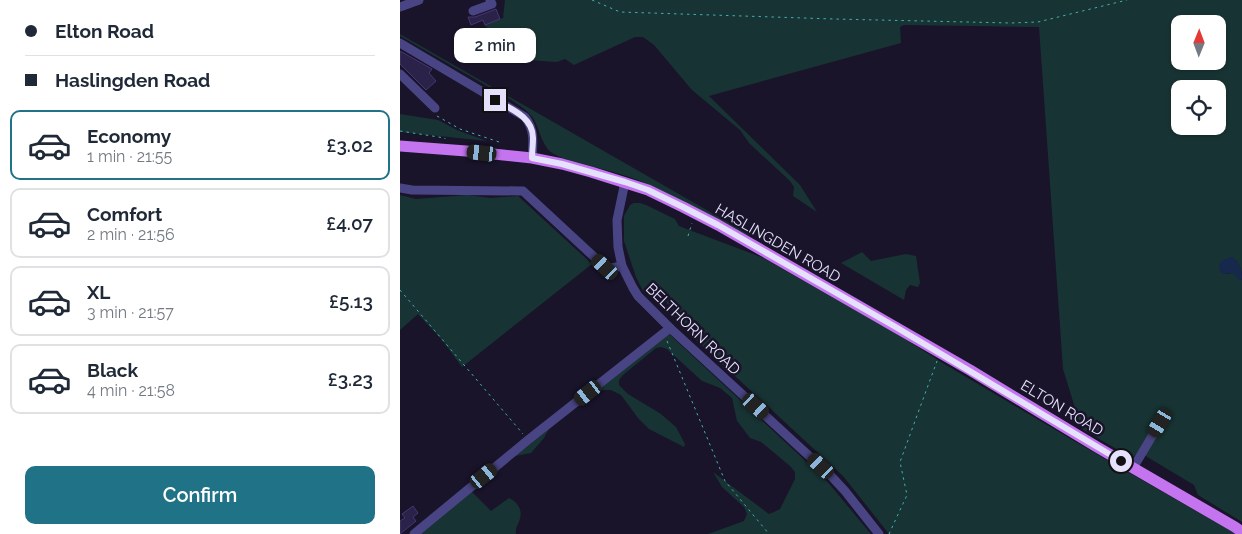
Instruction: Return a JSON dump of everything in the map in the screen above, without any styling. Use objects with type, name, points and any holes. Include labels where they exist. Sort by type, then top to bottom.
[{"type":"main road","name":"HASLINGDEN ROAD","points":[[400,146],[532,158],[562,164],[648,190],[718,225],[970,370]]},
{"type":"main road","name":"ELTON ROAD","points":[[970,370],[1242,532]]},
{"type":"street","points":[[400,7],[419,0]]},
{"type":"street","points":[[473,11],[492,4],[490,0]]},
{"type":"street","points":[[400,43],[525,117],[532,131],[532,158]]},
{"type":"street","points":[[400,74],[435,108]]},
{"type":"street","name":"BELTHORN ROAD","points":[[625,182],[617,220],[618,247],[622,266],[632,288],[667,330],[832,477],[878,534]]},
{"type":"street","points":[[400,188],[412,190],[523,191],[605,267],[622,266]]},
{"type":"street","points":[[414,534],[528,440],[667,330]]},
{"type":"street","points":[[1133,468],[1160,423]]},
{"type":"path","points":[[592,0],[620,12],[1011,23],[1038,22],[1127,0]]},
{"type":"path","points":[[435,108],[438,117],[460,129],[498,142],[497,154]]},
{"type":"path","points":[[400,131],[445,138],[444,149]]},
{"type":"path","points":[[688,236],[696,213]]},
{"type":"path","points":[[400,290],[528,440]]},
{"type":"path","points":[[644,304],[662,294]]},
{"type":"path","points":[[667,330],[725,481],[769,534]]},
{"type":"path","points":[[889,534],[907,495],[900,462],[940,353]]},
{"type":"green space","points":[[505,0],[1242,0],[1242,273],[1237,262],[1231,257],[1225,274],[1233,273],[1242,279],[1242,522],[1198,495],[1194,485],[1139,452],[1132,458],[1082,429],[1063,369],[1039,27],[904,25],[900,27],[901,43],[709,96],[800,185],[817,212],[793,196],[794,187],[790,181],[749,143],[740,130],[692,90],[654,45],[643,37],[635,37],[574,65],[565,59],[557,62],[526,60],[484,25],[503,18]]},
{"type":"green space","points":[[400,34],[752,236],[744,234],[638,180],[570,161],[554,154],[544,143],[533,118],[524,109],[400,36]]},
{"type":"green space","points":[[400,114],[438,120],[459,131],[487,141],[400,132]]},
{"type":"green space","points":[[400,195],[416,199],[467,195],[491,198],[518,196],[592,264],[462,367],[442,340],[418,314],[400,330]]},
{"type":"green space","points":[[634,203],[646,205],[675,219],[679,226],[761,257],[894,332],[1081,445],[1236,534],[889,534],[843,476],[682,327],[660,292],[650,297],[643,291],[636,277],[624,241],[624,216],[630,205]]},
{"type":"green space","points":[[862,252],[871,261],[906,254],[916,256],[920,283],[918,287],[910,285],[906,290],[904,300],[841,263]]},
{"type":"green space","points":[[668,333],[826,480],[871,534],[708,534],[744,521],[747,514],[744,507],[722,487],[713,472],[769,514],[780,509],[795,479],[795,472],[761,442],[750,438],[737,421],[732,398],[720,388],[702,381],[667,349],[656,348],[623,375],[619,380],[619,385],[628,394],[661,414],[676,427],[685,444],[684,447],[649,429],[621,395],[611,390],[598,390]]},
{"type":"green space","points":[[549,429],[531,453],[515,456]]},
{"type":"green space","points":[[471,491],[491,511],[509,498],[514,501],[520,509],[521,515],[516,534],[419,534]]},
{"type":"water","points":[[1231,257],[1240,266],[1241,280],[1237,279],[1233,273],[1222,274],[1220,271],[1219,264]]},
{"type":"building","points":[[496,9],[500,19],[485,25],[483,20],[471,25],[468,17],[475,17]]},
{"type":"building","points":[[400,51],[432,69],[429,73],[436,81],[426,90],[400,64]]},
{"type":"building","points":[[413,506],[418,513],[413,517],[416,521],[400,534],[400,521],[405,518],[402,514]]},
{"type":"route","points":[[495,100],[525,117],[532,131],[532,158],[591,172],[648,190],[718,225],[970,370],[1121,461]]}]
